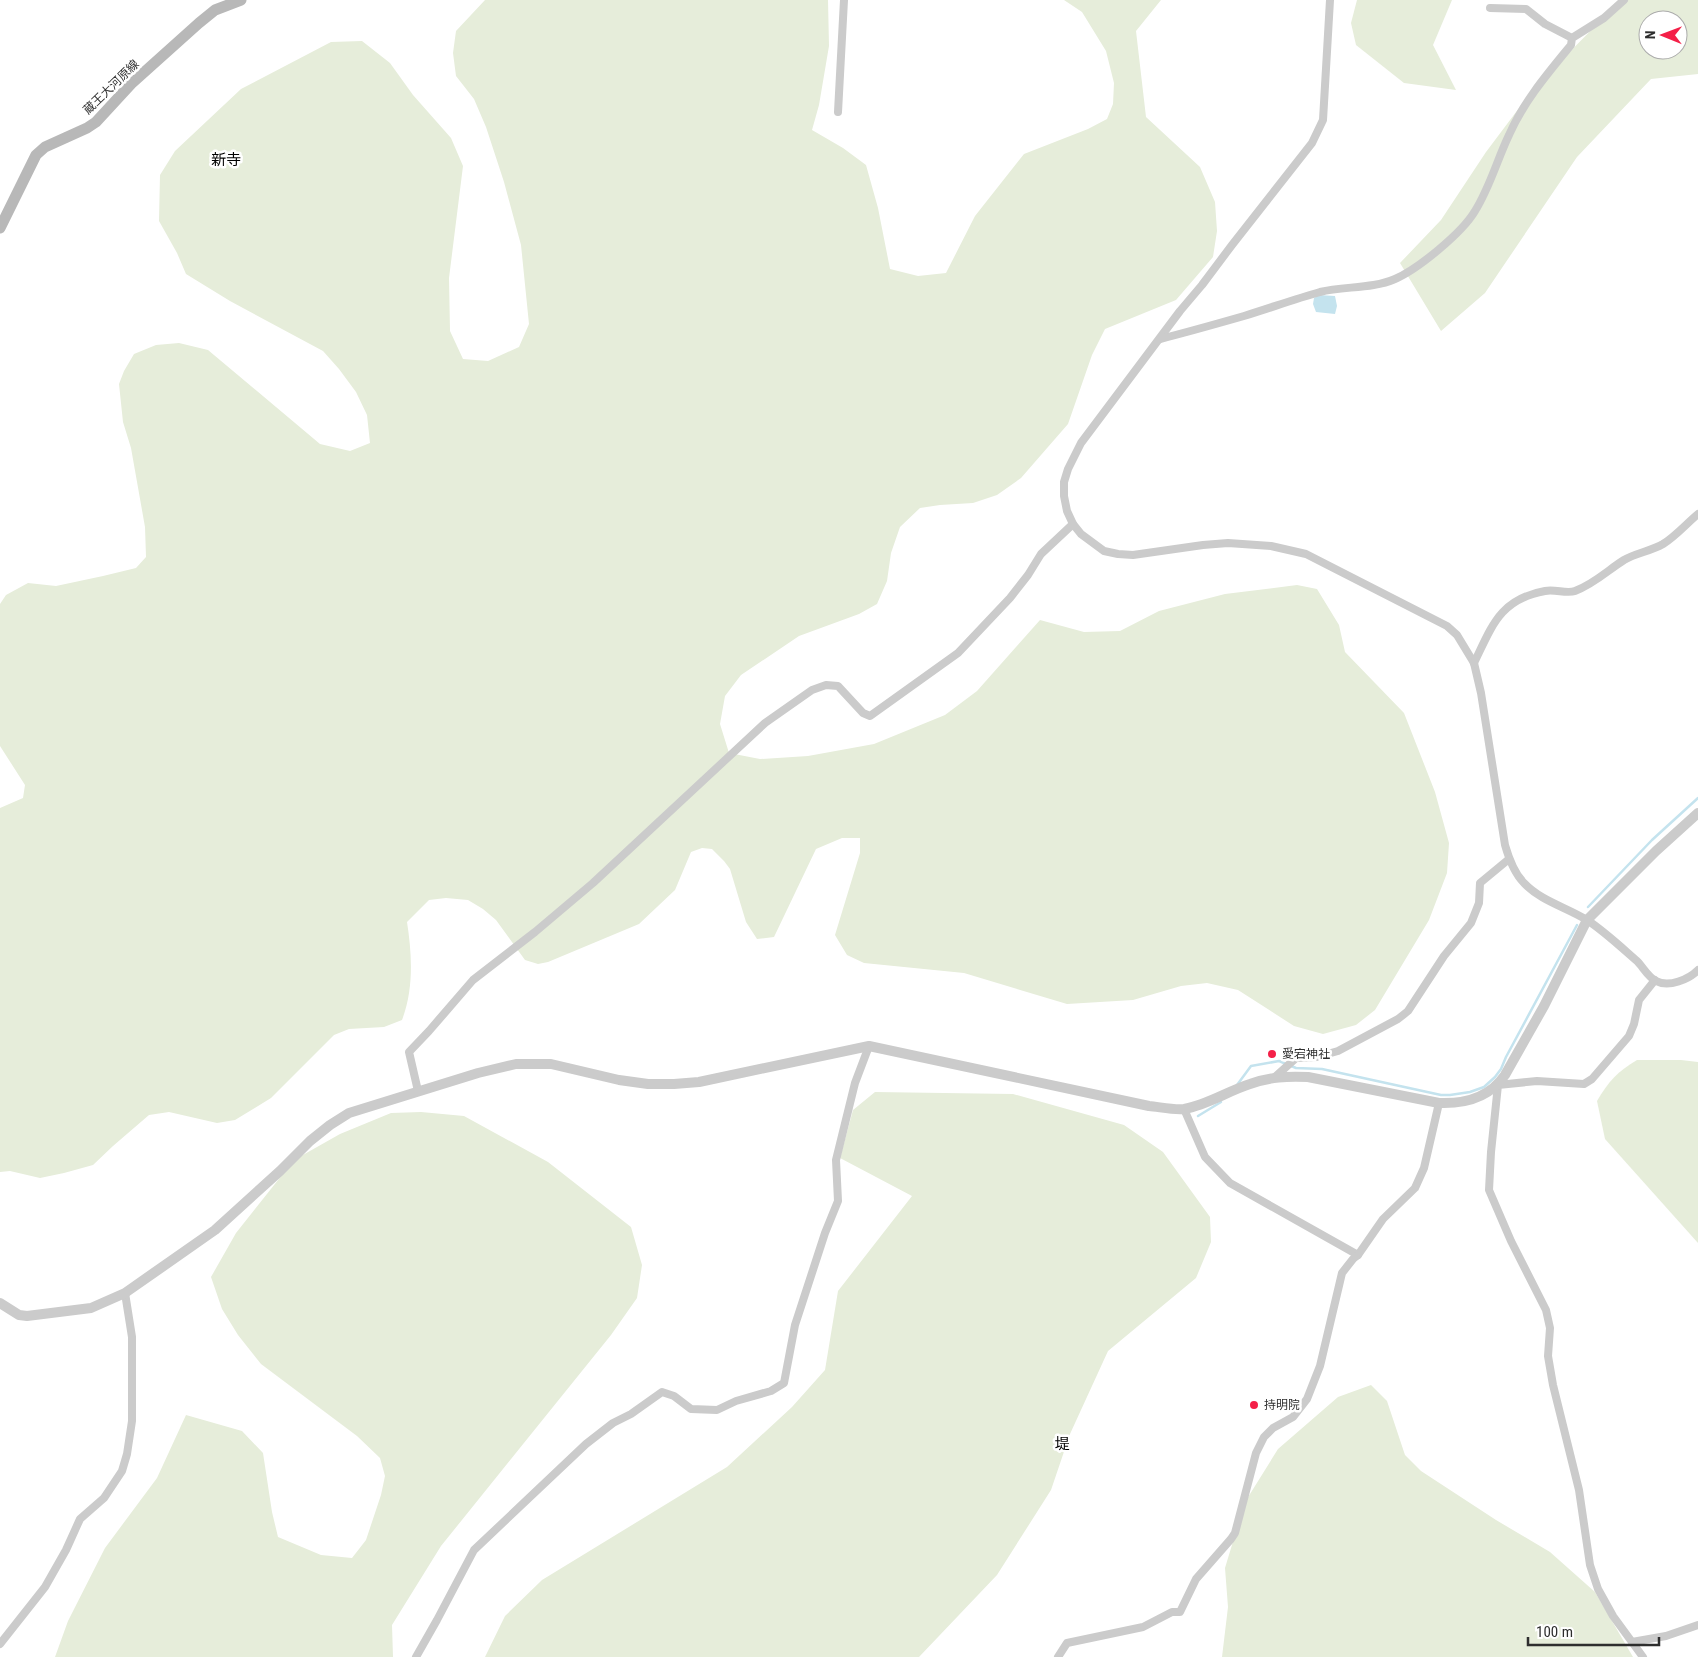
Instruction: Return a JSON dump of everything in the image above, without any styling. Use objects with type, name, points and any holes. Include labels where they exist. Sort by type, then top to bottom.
[{"type":"main road","name":"蔵王大河原線","points":[[0,228],[36,155],[45,147],[78,133],[91,125],[132,84],[199,23],[215,10],[241,0]]},
{"type":"street","points":[[838,112],[844,0]]},
{"type":"street","points":[[1330,0],[1323,120],[1312,143],[1081,443],[1068,469],[1064,482],[1067,511],[1073,524],[1081,534],[1104,551],[1118,554],[1133,555],[1228,543],[1270,546],[1306,554],[1447,626],[1457,635],[1474,663],[1509,859],[1524,883],[1536,893],[1587,920],[1638,962],[1655,980],[1662,982],[1683,980],[1698,970]]},
{"type":"street","points":[[1160,339],[1218,324],[1321,292],[1394,279],[1438,250],[1462,228],[1475,212],[1494,175],[1508,135],[1520,113],[1537,86],[1571,45],[1572,38],[1604,18],[1624,0]]},
{"type":"street","points":[[1490,8],[1526,9],[1545,24],[1572,38]]},
{"type":"street","points":[[1474,663],[1492,627],[1503,611],[1515,601],[1530,594],[1549,590],[1574,592],[1593,582],[1625,559],[1662,544],[1698,514]]},
{"type":"street","points":[[418,1091],[409,1052],[429,1032],[473,980],[593,883],[765,723],[812,690],[826,685],[838,686],[863,713],[870,716],[958,653],[1010,598],[1041,554],[1073,524]]},
{"type":"street","points":[[1643,1657],[1598,1590],[1590,1566],[1579,1490],[1553,1385],[1548,1356],[1550,1328],[1546,1310],[1511,1241],[1489,1190],[1491,1152],[1498,1085],[1540,1013],[1587,920],[1656,851],[1698,813]]},
{"type":"street","points":[[1275,1077],[1296,1058],[1317,1057],[1338,1051],[1398,1019],[1408,1011],[1444,956],[1471,923],[1479,903],[1480,883],[1509,859]]},
{"type":"street","points":[[0,1303],[19,1315],[27,1316],[91,1308],[126,1293],[215,1230],[330,1124],[349,1113],[501,1066],[530,1063],[550,1064],[619,1080],[648,1084],[674,1084],[709,1080],[869,1046],[1149,1106],[1184,1109],[1249,1084],[1275,1077],[1308,1077],[1439,1103],[1454,1104],[1469,1101],[1498,1085],[1537,1080],[1584,1084],[1592,1080],[1629,1036],[1640,1000],[1655,980]]},
{"type":"street","points":[[416,1657],[474,1550],[586,1444],[613,1423],[631,1414],[662,1392],[674,1396],[691,1409],[717,1410],[736,1401],[772,1391],[784,1383],[795,1325],[825,1233],[838,1201],[836,1160],[855,1083],[869,1046]]},
{"type":"street","points":[[1058,1657],[1067,1643],[1142,1627],[1172,1612],[1180,1612],[1196,1579],[1235,1533],[1256,1453],[1264,1437],[1273,1428],[1293,1418],[1307,1399],[1320,1366],[1342,1273],[1353,1258],[1358,1255],[1383,1219],[1415,1188],[1424,1168],[1439,1103]]},
{"type":"street","points":[[1184,1109],[1205,1156],[1230,1183],[1358,1255]]},
{"type":"street","points":[[0,1644],[45,1587],[66,1550],[80,1519],[104,1498],[122,1471],[127,1454],[132,1421],[132,1337],[126,1293]]},
{"type":"street","points":[[1632,1642],[1666,1636],[1698,1625]]},
{"type":"green space","points":[[485,0],[828,0],[829,46],[819,105],[812,130],[843,148],[866,165],[878,208],[890,269],[918,276],[946,273],[975,216],[1024,154],[1088,129],[1107,119],[1113,104],[1114,83],[1106,51],[1082,12],[1064,0],[1161,0],[1136,31],[1146,117],[1200,167],[1215,202],[1217,231],[1213,257],[1176,300],[1105,329],[1092,355],[1068,424],[1021,478],[997,495],[973,503],[920,508],[900,527],[891,553],[887,581],[877,604],[859,614],[799,636],[741,675],[725,696],[720,724],[729,753],[760,759],[808,756],[874,744],[945,715],[977,691],[1040,620],[1084,632],[1120,631],[1159,611],[1225,594],[1297,585],[1317,589],[1339,625],[1345,652],[1404,713],[1435,792],[1449,843],[1447,873],[1429,920],[1375,1010],[1356,1025],[1323,1034],[1294,1026],[1238,990],[1207,983],[1181,986],[1133,1000],[1067,1004],[964,973],[864,963],[847,955],[835,935],[860,853],[860,838],[842,838],[816,849],[774,937],[757,939],[746,922],[730,869],[712,849],[702,848],[691,852],[675,890],[639,924],[548,962],[538,964],[525,960],[496,920],[468,900],[446,898],[429,900],[407,922],[411,971],[409,996],[402,1020],[384,1027],[349,1029],[334,1035],[271,1098],[235,1120],[217,1123],[169,1112],[149,1115],[93,1165],[40,1178],[10,1171],[0,1172],[0,808],[23,798],[25,785],[0,746],[0,604],[6,595],[28,583],[56,586],[103,576],[136,568],[146,557],[145,527],[131,448],[123,422],[119,384],[134,354],[156,345],[179,343],[208,350],[320,444],[350,451],[370,443],[367,415],[356,392],[323,351],[230,301],[186,274],[177,253],[159,221],[160,175],[175,151],[241,89],[331,42],[362,41],[390,63],[413,95],[451,138],[463,166],[449,278],[450,331],[463,359],[488,361],[519,347],[529,324],[521,245],[504,182],[486,127],[474,99],[456,76],[453,53],[456,31]]},
{"type":"green space","points":[[1357,0],[1452,0],[1433,45],[1456,90],[1404,83],[1356,45],[1351,23]]},
{"type":"green space","points":[[1621,0],[1698,0],[1698,74],[1651,79],[1577,157],[1485,293],[1441,331],[1400,263],[1441,220],[1486,152],[1534,88]]},
{"type":"green space","points":[[1637,1060],[1698,1062],[1698,1243],[1605,1139],[1597,1101],[1614,1078],[1624,1068]]},
{"type":"green space","points":[[875,1092],[1013,1094],[1124,1125],[1163,1152],[1210,1217],[1211,1242],[1196,1278],[1108,1351],[1070,1434],[1051,1490],[997,1575],[919,1657],[485,1657],[505,1616],[542,1580],[727,1467],[792,1407],[825,1370],[838,1291],[912,1196],[840,1158],[853,1110]]},
{"type":"green space","points":[[421,1112],[464,1116],[548,1162],[631,1227],[642,1265],[637,1298],[611,1335],[441,1546],[392,1625],[393,1657],[55,1657],[68,1621],[105,1548],[157,1478],[186,1415],[242,1431],[263,1453],[272,1512],[278,1537],[321,1555],[352,1558],[366,1540],[381,1495],[385,1476],[380,1458],[357,1436],[261,1364],[238,1335],[222,1309],[211,1277],[236,1233],[294,1160],[340,1134],[391,1113]]},
{"type":"green space","points":[[1371,1385],[1387,1401],[1405,1455],[1421,1471],[1496,1520],[1550,1552],[1595,1592],[1633,1657],[1222,1657],[1228,1607],[1225,1568],[1245,1502],[1278,1449],[1338,1397]]},
{"type":"water","points":[[1319,295],[1335,296],[1337,306],[1335,314],[1316,312],[1313,304],[1314,298]]},
{"type":"waterway","points":[[1588,907],[1652,840],[1698,798]]},
{"type":"waterway","points":[[1237,1085],[1251,1066],[1279,1061],[1296,1068],[1322,1069],[1441,1095],[1470,1092],[1484,1087],[1501,1069],[1577,925]]},
{"type":"waterway","points":[[1198,1116],[1221,1102]]},
{"type":"place","name":"愛宕神社","points":[[1272,1054]]},
{"type":"place","name":"持明院","points":[[1254,1405]]},
{"type":"district","name":"新寺","points":[[226,160]]},
{"type":"district","name":"堤","points":[[1062,1444]]}]
